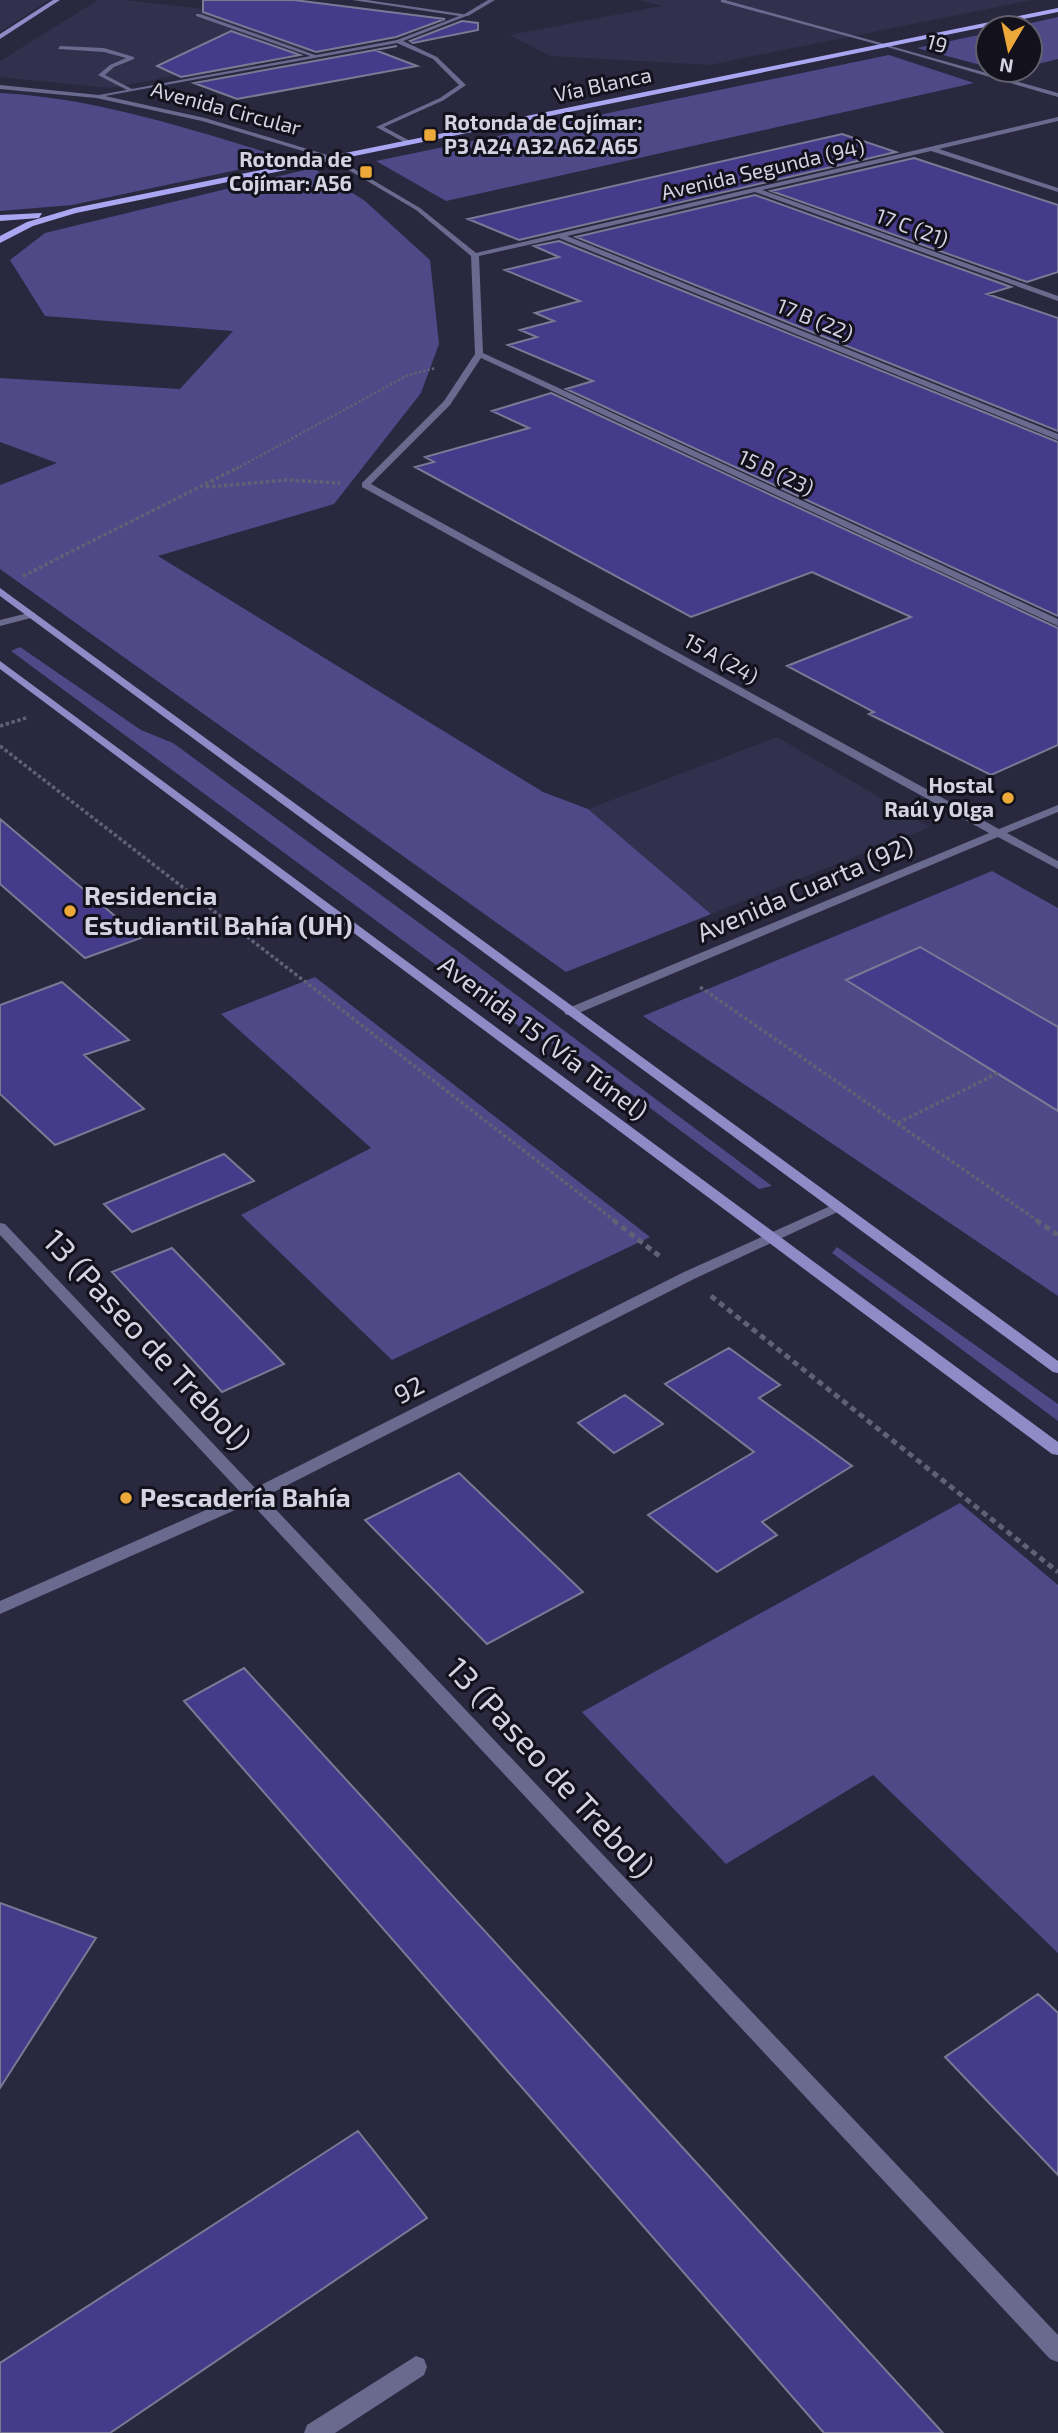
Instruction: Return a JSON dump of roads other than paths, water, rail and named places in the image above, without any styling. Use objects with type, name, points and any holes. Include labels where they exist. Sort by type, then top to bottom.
[{"type":"main road","points":[[0,37],[57,0]]},
{"type":"main road","name":"Vía Blanca","points":[[0,240],[30,225],[74,211],[1058,10]]},
{"type":"main road","name":"Vía Blanca","points":[[0,218],[74,211]]},
{"type":"main road","name":"Avenida 15 (Vía Túnel)","points":[[0,591],[1058,1368]]},
{"type":"main road","name":"Avenida 15 (Vía Túnel)","points":[[0,664],[1058,1450]]},
{"type":"street","points":[[355,0],[466,15]]},
{"type":"street","points":[[96,96],[398,41],[466,15],[492,0]]},
{"type":"street","name":"19","points":[[723,1],[1058,94]]},
{"type":"street","points":[[198,15],[315,57]]},
{"type":"street","points":[[398,41],[435,58],[463,85],[442,99],[379,127],[408,142]]},
{"type":"street","points":[[60,48],[104,50],[132,58],[112,66],[101,75],[131,90]]},
{"type":"street","name":"Avenida Circular","points":[[0,87],[96,96],[203,119],[332,158],[418,209],[475,255]]},
{"type":"street","name":"Avenida Segunda (94)","points":[[475,255],[1058,119]]},
{"type":"street","points":[[932,149],[1058,190]]},
{"type":"street","name":"17 C (21)","points":[[754,190],[1058,299]]},
{"type":"street","name":"17 B (22)","points":[[559,235],[1058,437]]},
{"type":"street","points":[[475,255],[479,354]]},
{"type":"street","name":"15 A (24)","points":[[479,354],[447,403],[365,485],[1058,866]]},
{"type":"street","name":"15 B (23)","points":[[479,354],[1058,623]]},
{"type":"street","points":[[0,623],[32,615]]},
{"type":"street","name":"Avenida Cuarta (92)","points":[[570,1012],[1058,808]]},
{"type":"street","name":"92","points":[[0,1608],[253,1496],[769,1236],[837,1207]]},
{"type":"street","name":"13 (Paseo de Trebol)","points":[[0,1227],[1058,2350]]},
{"type":"street","points":[[315,2433],[416,2367]]},
{"type":"place","name":"Rotonda de Cojímar: P3 A24 A32 A62 A65","points":[[430,135]]},
{"type":"place","name":"Rotonda de Cojímar: A56","points":[[366,172]]},
{"type":"place","name":"Hostal Raúl y Olga","points":[[1008,798]]},
{"type":"place","name":"Residencia Estudiantil Bahía (UH)","points":[[70,911]]},
{"type":"place","name":"Pescadería Bahía","points":[[126,1498]]}]
